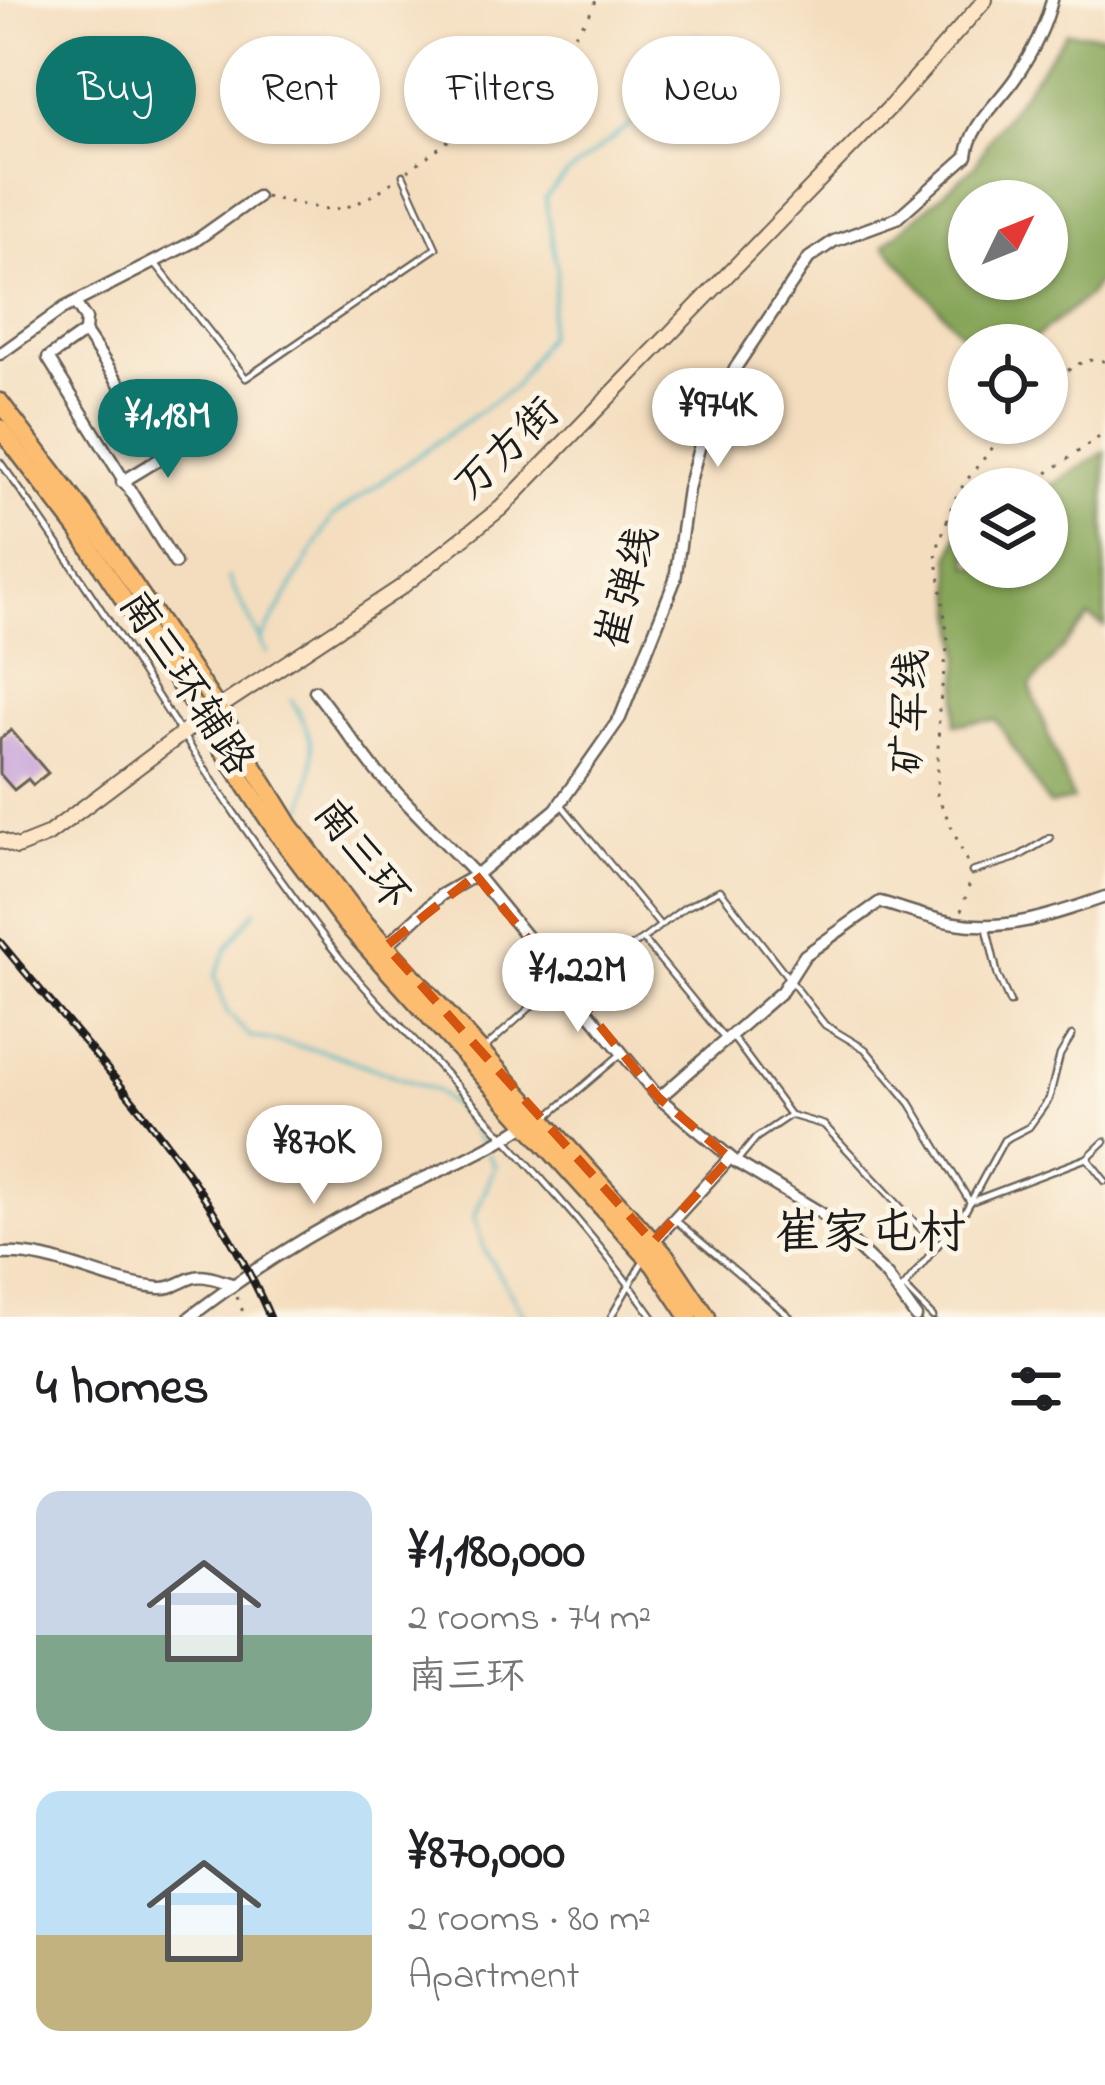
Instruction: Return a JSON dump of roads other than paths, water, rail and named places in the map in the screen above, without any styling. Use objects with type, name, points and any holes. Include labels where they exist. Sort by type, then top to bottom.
[{"type":"main road","name":"南三环","points":[[0,402],[92,524],[278,834],[345,923],[535,1122],[707,1317]]},
{"type":"main road","name":"南三环","points":[[0,428],[290,825],[535,1122]]},
{"type":"main road","name":"南三环","points":[[649,1249],[689,1317]]},
{"type":"street","name":"万方街","points":[[0,840],[17,847],[47,835],[210,714],[400,588],[501,508],[892,104],[985,0]]},
{"type":"street","name":"崔弹线","points":[[386,946],[441,896],[476,875],[560,803],[620,718],[675,580],[688,490],[702,437],[736,367],[809,258],[834,241],[897,218],[967,156],[969,137],[1015,79],[1045,27],[1052,0]]},
{"type":"street","points":[[0,353],[75,303],[195,241],[257,196]]},
{"type":"street","points":[[75,303],[86,319],[85,332],[150,430]]},
{"type":"street","points":[[85,332],[48,358],[175,562]]},
{"type":"street","points":[[122,482],[190,440]]},
{"type":"street","points":[[315,691],[376,771],[476,875],[659,1098],[733,1160],[820,1213],[902,1290],[916,1317]]},
{"type":"street","points":[[659,1098],[782,991],[805,955],[880,902],[954,923],[986,925],[1042,918],[1105,897]]},
{"type":"street","points":[[197,1315],[232,1284],[367,1204],[473,1157],[535,1122]]},
{"type":"street","points":[[649,1249],[733,1160]]},
{"type":"street","points":[[0,1254],[17,1252],[130,1285],[168,1289],[199,1275],[232,1284]]},
{"type":"lane","points":[[155,262],[246,378],[436,248],[403,175]]},
{"type":"lane","name":"南三环辅路","points":[[0,462],[60,544],[264,861],[345,964],[629,1284],[653,1317]]},
{"type":"lane","points":[[560,803],[660,926]]},
{"type":"lane","points":[[972,872],[1016,859],[1050,838]]},
{"type":"lane","points":[[567,986],[643,940],[684,908],[720,890],[825,1025],[866,1049],[910,1103],[970,1202]]},
{"type":"lane","points":[[986,925],[1010,1004]]},
{"type":"lane","points":[[643,940],[790,1115],[824,1125],[937,1246]]},
{"type":"lane","points":[[481,1052],[532,1006]]},
{"type":"lane","points":[[933,1317],[902,1290],[970,1202],[1004,1140],[1029,1127],[1049,1099],[1060,1055],[1072,1035]]},
{"type":"lane","points":[[535,1122],[622,1052]]},
{"type":"lane","points":[[733,1160],[790,1115]]},
{"type":"lane","points":[[970,1202],[1087,1158],[1105,1142]]},
{"type":"lane","points":[[1087,1158],[1105,1181]]},
{"type":"lane","points":[[674,1219],[790,1317]]},
{"type":"lane","points":[[611,1317],[649,1249]]},
{"type":"waterway","points":[[260,642],[332,517],[514,387],[547,336],[558,273],[545,198],[566,175],[693,75],[698,35]]},
{"type":"waterway","points":[[228,577],[267,653]]},
{"type":"waterway","points":[[291,699],[311,741],[311,776],[304,808]]},
{"type":"waterway","points":[[256,910],[228,946],[215,976],[227,1012],[249,1036],[327,1052],[435,1090],[464,1115],[483,1146]]},
{"type":"waterway","points":[[488,1154],[495,1166],[474,1218],[486,1253],[525,1317]]},
{"type":"railway","points":[[0,942],[184,1167],[245,1265],[270,1317]]},
{"type":"district","name":"崔家屯村","points":[[870,1235]]}]
